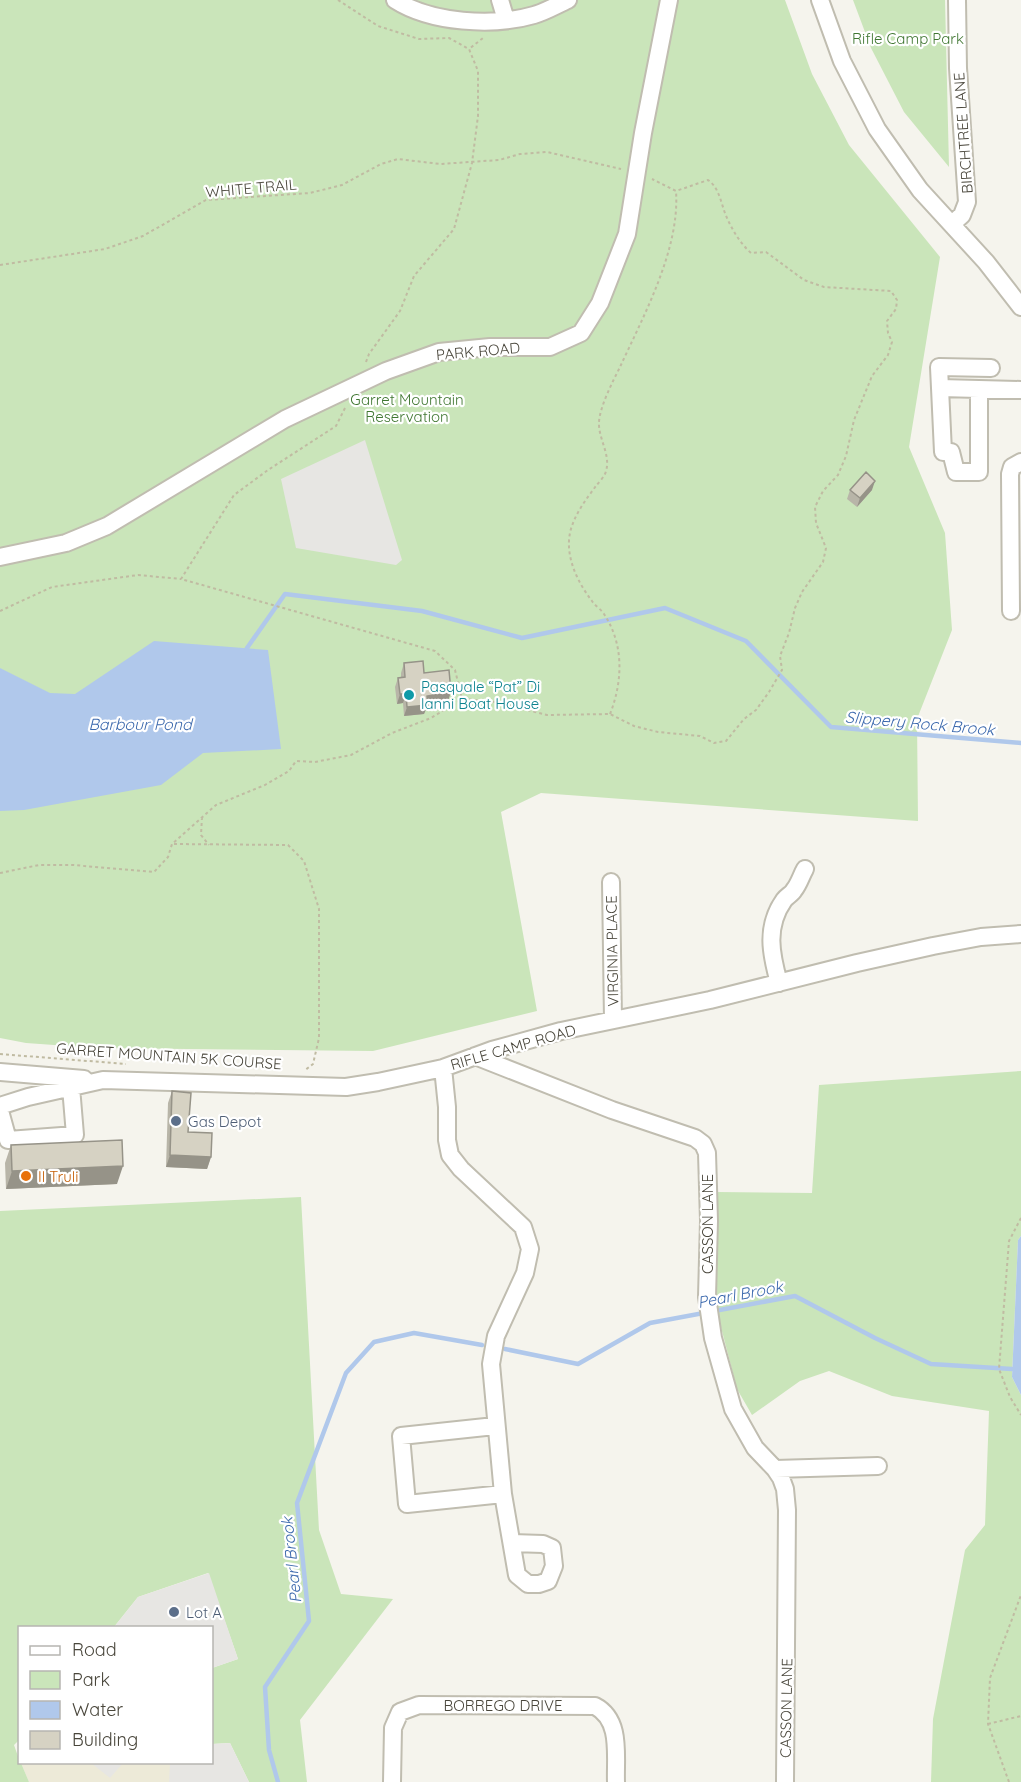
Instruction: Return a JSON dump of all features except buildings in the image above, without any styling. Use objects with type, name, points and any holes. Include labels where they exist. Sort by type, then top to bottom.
[{"type":"street","points":[[395,0],[404,6],[432,15],[462,20],[499,20],[534,15],[568,0]]},
{"type":"street","points":[[499,20],[500,0]]},
{"type":"street","name":"PARK ROAD","points":[[0,558],[66,543],[107,526],[267,430],[358,384],[439,352],[490,347],[550,347],[581,333],[600,303],[627,234],[669,0]]},
{"type":"street","points":[[820,0],[842,62],[877,129],[920,190],[986,262],[1021,307]]},
{"type":"street","name":"BIRCHTREE LANE","points":[[952,224],[962,215],[967,202],[958,68],[957,0]]},
{"type":"street","points":[[980,389],[979,472],[956,472],[951,452],[943,452],[939,367],[992,368]]},
{"type":"street","points":[[940,388],[1021,390]]},
{"type":"street","points":[[1011,611],[1010,474],[1012,467],[1021,462]]},
{"type":"street","points":[[779,982],[771,952],[776,917],[785,899],[794,891],[804,869]]},
{"type":"street","name":"VIRGINIA PLACE","points":[[611,882],[614,1020]]},
{"type":"street","name":"RIFLE CAMP ROAD","points":[[0,1106],[28,1097],[103,1080],[346,1087],[378,1082],[443,1068],[475,1056],[561,1031],[710,1000],[933,946],[981,937],[1021,934]]},
{"type":"street","name":"CASSON LANE","points":[[475,1056],[612,1110],[695,1138],[703,1144],[707,1153],[707,1298],[712,1338],[733,1409],[755,1448],[776,1469],[784,1489],[787,1510],[785,1782]]},
{"type":"street","points":[[443,1068],[450,1155],[461,1169],[523,1227],[530,1249],[525,1273],[496,1336],[491,1364],[495,1426],[503,1494],[512,1543]]},
{"type":"street","points":[[0,1072],[103,1080]]},
{"type":"street","points":[[0,1111],[8,1140],[75,1135],[71,1087]]},
{"type":"street","points":[[495,1426],[401,1436],[407,1504],[503,1494]]},
{"type":"street","points":[[776,1469],[878,1466]]},
{"type":"street","name":"BORREGO DRIVE","points":[[392,1782],[393,1728],[400,1712],[419,1705],[457,1704],[595,1706],[605,1713],[613,1725],[616,1782]]},
{"type":"path","points":[[181,579],[234,495],[336,426],[358,384],[369,354],[400,311],[414,276],[454,229],[472,163],[478,116],[478,71],[470,49],[449,38],[418,39],[378,26],[338,0]]},
{"type":"path","points":[[470,49],[499,20]]},
{"type":"path","name":"WHITE TRAIL","points":[[0,265],[105,249],[143,236],[206,200],[310,193],[342,185],[381,164],[398,159],[440,165],[499,160],[520,154],[547,152],[637,172],[676,191]]},
{"type":"path","points":[[0,873],[39,865],[73,865],[154,872],[168,857],[172,844],[216,805],[265,785],[289,771],[296,761],[315,762],[351,755],[430,718],[462,699],[496,702],[547,715],[610,714],[634,726],[658,732],[700,736],[714,743],[726,741],[744,719],[756,710],[770,692],[782,670],[780,656],[795,608],[802,592],[823,562],[826,548],[816,523],[815,507],[823,491],[838,475],[846,456],[854,420],[872,376],[888,355],[892,342],[888,333],[887,321],[896,309],[897,300],[891,291],[824,287],[804,280],[766,252],[751,253],[741,243],[727,219],[715,185],[708,180],[676,191],[677,211],[667,253],[648,307],[608,395],[599,422],[607,458],[606,472],[579,511],[570,533],[570,555],[578,579],[593,603],[604,613],[614,634],[621,658],[619,684],[610,714]]},
{"type":"path","points":[[0,611],[52,587],[138,574],[181,579],[435,651],[455,670],[462,699]]},
{"type":"path","points":[[202,817],[201,835],[209,845]]},
{"type":"path","name":"GARRET MOUNTAIN 5K COURSE","points":[[172,844],[288,845],[304,861],[319,909],[319,1038],[313,1064],[297,1075]]},
{"type":"path","name":"GARRET MOUNTAIN 5K COURSE","points":[[0,1054],[127,1064]]},
{"type":"path","points":[[1021,1218],[1009,1241],[999,1368],[1010,1397],[1021,1415]]},
{"type":"path","points":[[1009,1782],[988,1724],[990,1678],[1021,1594]]},
{"type":"path","points":[[988,1724],[1021,1716]]},
{"type":"shaded area","points":[[365,440],[402,560],[396,565],[296,548],[281,479]]},
{"type":"shaded area","name":"Lot A","points":[[209,1573],[238,1659],[213,1668],[213,1626],[115,1626],[138,1597]]},
{"type":"shaded area","points":[[230,1743],[249,1782],[169,1782],[170,1764],[213,1764],[213,1744]]},
{"type":"shaded area","points":[[213,1745],[249,1782],[29,1782],[21,1764],[213,1764]]},
{"type":"shaded area","points":[[92,1764],[122,1764],[110,1778]]},
{"type":"green space","name":"Garret Mountain Reservation","points":[[0,0],[785,0],[812,74],[849,145],[940,257],[909,447],[945,533],[952,630],[917,719],[918,821],[541,793],[501,812],[537,1011],[373,1051],[96,1048],[26,1043],[0,1038]]},
{"type":"green space","name":"Rifle Camp Park","points":[[853,0],[945,0],[949,167],[904,112],[871,48]]},
{"type":"green space","points":[[1021,1071],[1021,1236],[1018,1240],[1012,1377],[1021,1395],[1021,1782],[931,1782],[933,1719],[965,1550],[985,1525],[989,1411],[892,1396],[829,1371],[800,1381],[752,1415],[737,1389],[715,1304],[717,1192],[812,1193],[819,1085]]},
{"type":"green space","points":[[301,1197],[319,1530],[341,1594],[393,1599],[300,1720],[307,1782],[249,1782],[230,1743],[213,1744],[213,1668],[238,1659],[208,1573],[138,1597],[115,1626],[18,1626],[18,1741],[14,1745],[18,1764],[21,1764],[29,1782],[0,1782],[0,1211]]},
{"type":"water","name":"Barbour Pond","points":[[154,641],[268,650],[281,749],[203,753],[161,785],[24,810],[0,811],[0,668],[50,693],[75,694]]},
{"type":"water","points":[[1021,1236],[1021,1395],[1012,1377],[1018,1240]]},
{"type":"waterway","name":"Slippery Rock Brook","points":[[247,648],[285,594],[422,611],[522,638],[665,608],[746,641],[831,727],[1021,743]]},
{"type":"waterway","name":"Pearl Brook","points":[[505,1349],[578,1364],[650,1323],[795,1296],[931,1364],[1012,1369]]},
{"type":"waterway","name":"Pearl Brook","points":[[278,1782],[269,1750],[265,1687],[309,1621],[297,1503],[346,1373],[374,1342],[414,1333],[482,1345]]},
{"type":"place","name":"Pasquale “Pat” Di lanni Boat House","points":[[409,695]]},
{"type":"place","name":"Gas Depot","points":[[176,1121]]},
{"type":"place","name":"Il Truli","points":[[26,1176]]},
{"type":"place","name":"Lot A","points":[[174,1612]]}]
